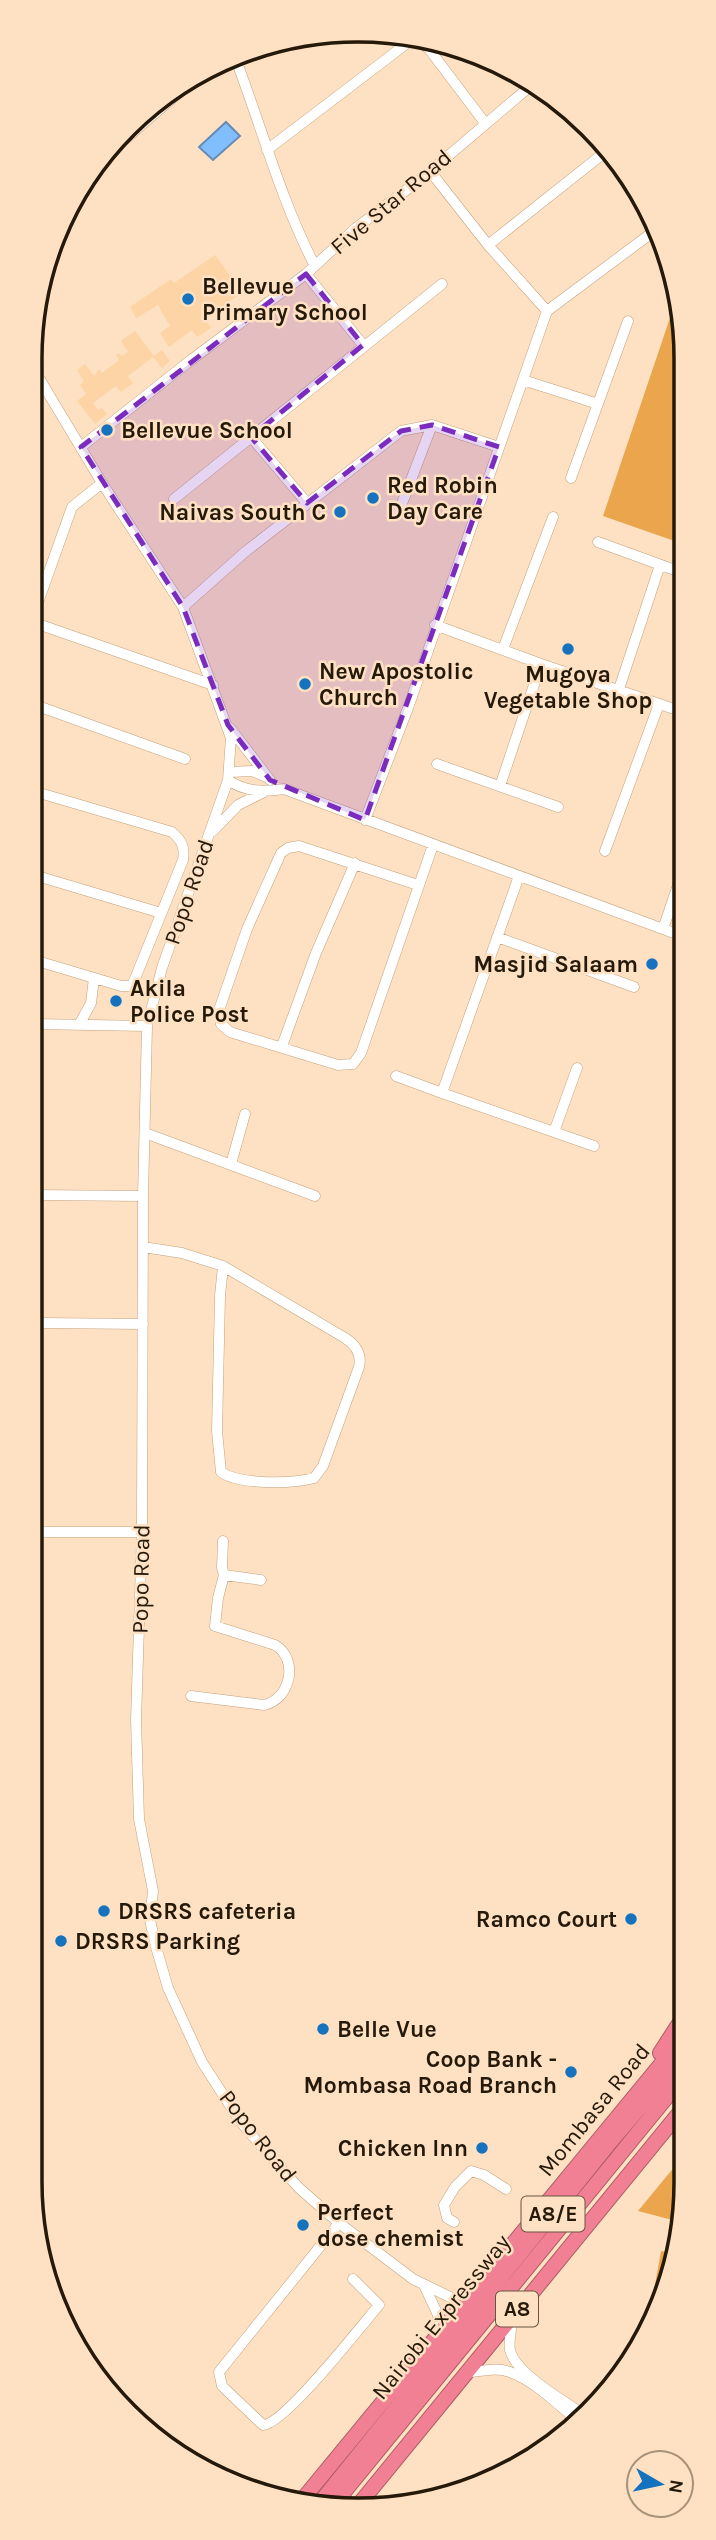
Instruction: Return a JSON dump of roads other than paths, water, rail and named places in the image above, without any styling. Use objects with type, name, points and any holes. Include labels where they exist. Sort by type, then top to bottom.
[{"type":"highway","points":[[585,2156],[674,2031]]},
{"type":"highway","name":"Mombasa Road","points":[[307,2494],[674,2048]]},
{"type":"highway","points":[[608,2145],[674,2050]]},
{"type":"highway","name":"Nairobi Expressway","points":[[325,2496],[608,2145],[674,2068]]},
{"type":"highway","name":"Nairobi Expressway","points":[[340,2497],[674,2088]]},
{"type":"highway","name":"A8","points":[[364,2498],[674,2119]]},
{"type":"street","points":[[267,150],[404,46]]},
{"type":"street","points":[[430,51],[485,123]]},
{"type":"street","points":[[238,66],[267,150],[304,245],[315,266]]},
{"type":"street","name":"Five Star Road","points":[[81,447],[306,274],[356,228],[430,171],[526,90]]},
{"type":"street","points":[[488,245],[601,156]]},
{"type":"street","points":[[430,171],[488,245],[547,311]]},
{"type":"street","points":[[365,820],[408,708],[547,311],[649,235]]},
{"type":"street","points":[[306,274],[363,345]]},
{"type":"street","points":[[174,499],[442,284]]},
{"type":"street","points":[[571,478],[628,321]]},
{"type":"street","points":[[523,380],[598,404]]},
{"type":"street","points":[[42,383],[102,483],[183,607],[228,725],[270,780]]},
{"type":"street","points":[[183,607],[245,552],[401,431],[432,425],[499,447]]},
{"type":"street","points":[[398,513],[432,425]]},
{"type":"street","points":[[251,437],[307,503]]},
{"type":"street","points":[[42,592],[72,508],[102,483]]},
{"type":"street","points":[[503,649],[553,517]]},
{"type":"street","points":[[598,542],[674,570]]},
{"type":"street","points":[[619,689],[660,565]]},
{"type":"street","points":[[42,625],[213,685]]},
{"type":"street","points":[[435,625],[674,709]]},
{"type":"street","points":[[500,786],[541,664]]},
{"type":"street","points":[[605,851],[659,704]]},
{"type":"street","points":[[42,708],[185,760]]},
{"type":"street","name":"Popo Road","points":[[228,725],[232,749],[229,776],[162,968],[147,1026],[143,1196],[142,1532],[136,1720],[139,1819],[153,1891],[150,1920],[168,1988],[188,2035],[240,2122],[299,2188],[339,2224],[413,2279],[454,2299],[468,2294],[485,2278]]},
{"type":"street","points":[[437,764],[558,807]]},
{"type":"street","points":[[229,776],[252,771],[284,789],[674,933]]},
{"type":"street","points":[[229,776],[240,787],[268,791]]},
{"type":"street","points":[[208,838],[238,805],[254,795],[284,789]]},
{"type":"street","points":[[42,962],[121,986],[132,986],[183,860],[184,851],[181,841],[172,832],[43,794]]},
{"type":"street","points":[[418,885],[299,846],[288,848],[281,853],[247,929],[219,1010],[220,1024],[230,1032],[338,1065],[353,1064],[358,1059],[433,845]]},
{"type":"street","points":[[282,1046],[316,953],[355,863]]},
{"type":"street","points":[[442,1093],[519,876]]},
{"type":"street","points":[[42,878],[161,913]]},
{"type":"street","points":[[663,929],[674,897]]},
{"type":"street","points":[[497,937],[634,987]]},
{"type":"street","points":[[79,1025],[91,1003],[94,978]]},
{"type":"street","points":[[42,1024],[147,1026]]},
{"type":"street","points":[[554,1132],[577,1068]]},
{"type":"street","points":[[397,1076],[594,1146]]},
{"type":"street","points":[[231,1164],[245,1114]]},
{"type":"street","points":[[145,1133],[315,1196]]},
{"type":"street","points":[[42,1195],[143,1196]]},
{"type":"street","points":[[144,1247],[182,1253],[223,1266],[352,1343],[358,1351],[360,1363],[352,1388],[323,1466],[314,1478],[288,1481],[253,1480],[233,1478],[222,1472],[217,1431],[223,1266]]},
{"type":"street","points":[[42,1323],[143,1324]]},
{"type":"street","points":[[42,1532],[142,1532]]},
{"type":"street","points":[[191,1696],[264,1705],[273,1703],[282,1696],[286,1688],[289,1662],[283,1650],[215,1626],[224,1576],[223,1541]]},
{"type":"street","points":[[224,1576],[261,1580]]},
{"type":"street","points":[[454,2222],[447,2218],[444,2205],[455,2187],[471,2171],[484,2175],[506,2189]]},
{"type":"street","points":[[339,2224],[219,2372],[222,2386],[263,2425],[274,2422],[305,2392],[379,2305],[353,2279]]},
{"type":"street","points":[[424,2284],[438,2315],[437,2333],[433,2343]]},
{"type":"street","points":[[513,2313],[509,2345],[511,2353],[520,2368],[571,2415]]},
{"type":"street","points":[[465,2373],[508,2371],[576,2410]]},
{"type":"water","points":[[226,122],[240,136],[213,160],[199,147]]},
{"type":"place","name":"Bellevue Primary School","points":[[188,299]]},
{"type":"place","name":"Bellevue School","points":[[107,430]]},
{"type":"place","name":"Red Robin Day Care","points":[[373,498]]},
{"type":"place","name":"Naivas South C","points":[[340,512]]},
{"type":"place","name":"Mugoya Vegetable Shop","points":[[568,649]]},
{"type":"place","name":"New Apostolic Church","points":[[305,684]]},
{"type":"place","name":"Masjid Salaam","points":[[652,964]]},
{"type":"place","name":"Akila Police Post","points":[[116,1001]]},
{"type":"place","name":"DRSRS cafeteria","points":[[104,1911]]},
{"type":"place","name":"Ramco Court","points":[[631,1919]]},
{"type":"place","name":"DRSRS Parking","points":[[61,1941]]},
{"type":"place","name":"Belle Vue","points":[[323,2029]]},
{"type":"place","name":"Coop Bank - Mombasa Road Branch","points":[[571,2072]]},
{"type":"place","name":"Chicken Inn","points":[[482,2148]]},
{"type":"place","name":"Perfect dose chemist","points":[[303,2225]]}]
